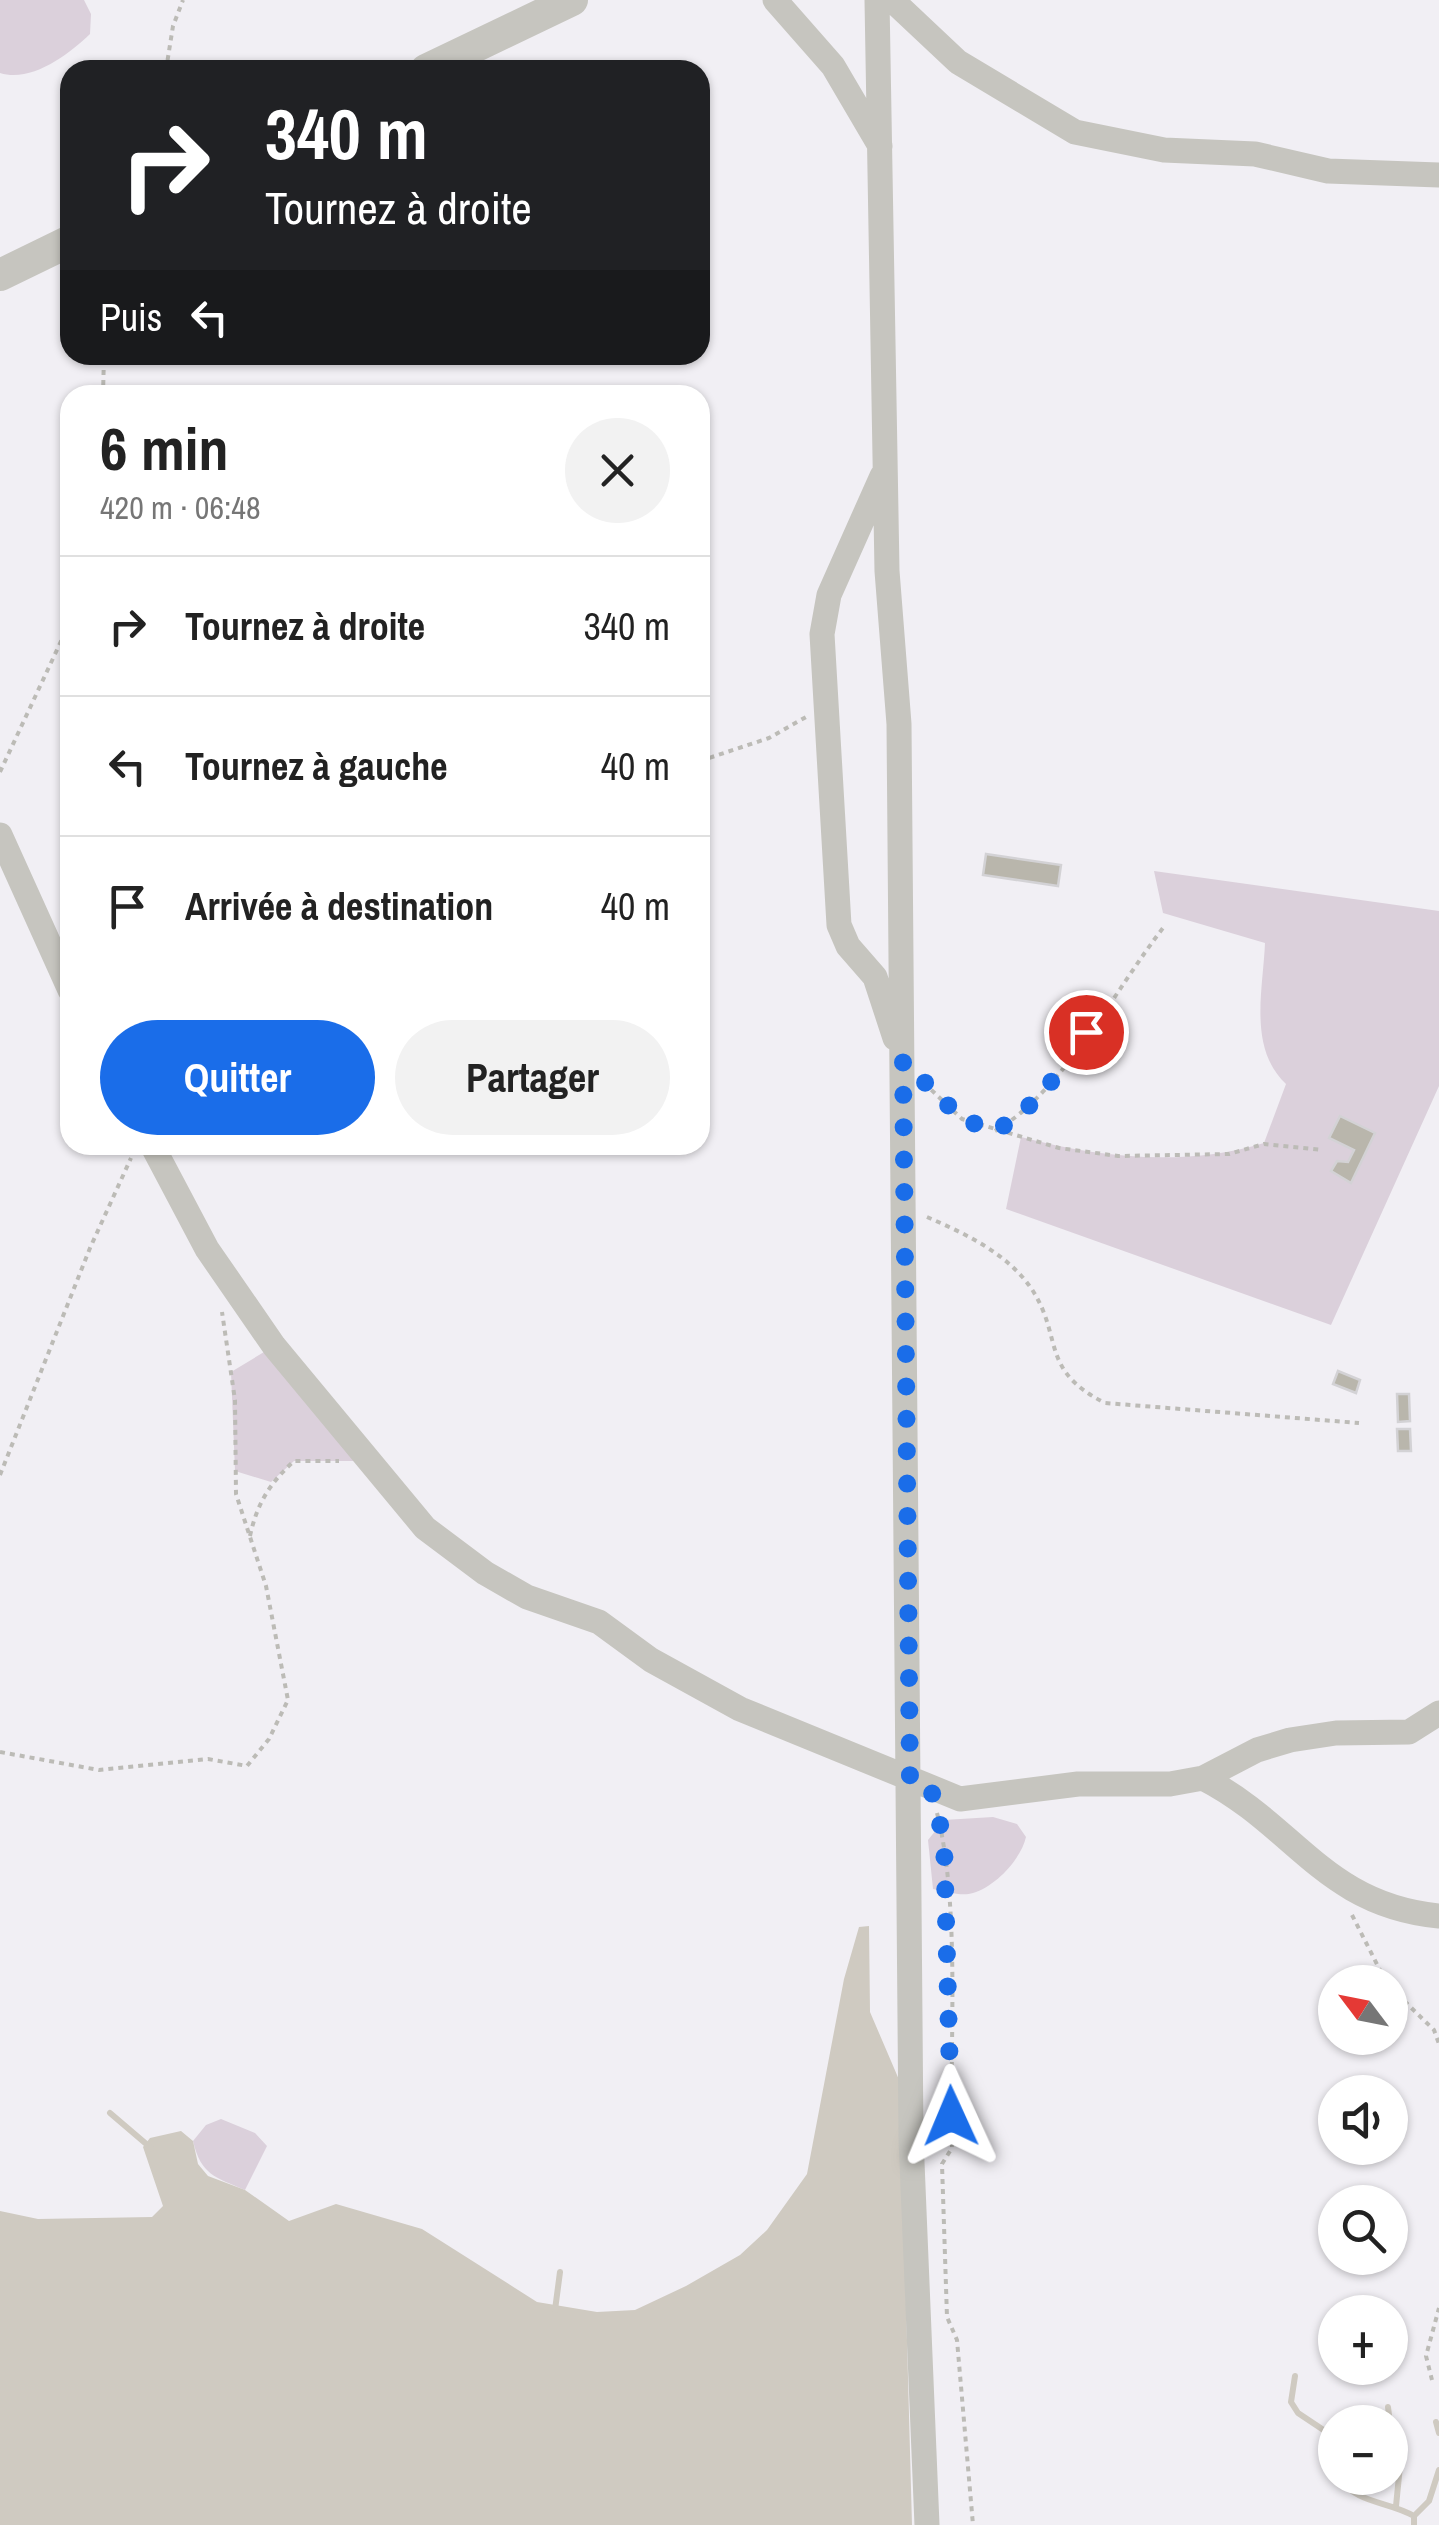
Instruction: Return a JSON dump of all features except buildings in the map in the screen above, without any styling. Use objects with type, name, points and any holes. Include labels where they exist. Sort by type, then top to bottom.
[{"type":"street","points":[[447,60],[572,0]]},
{"type":"street","points":[[775,0],[833,66],[883,151]]},
{"type":"street","points":[[877,0],[883,151],[887,571],[899,724],[904,1208],[920,1784],[911,2138],[927,2525]]},
{"type":"street","points":[[892,0],[958,62],[1075,132],[1164,150],[1255,154],[1328,171],[1439,176]]},
{"type":"street","points":[[0,275],[60,247]]},
{"type":"street","points":[[886,467],[829,596],[822,634],[839,925],[848,946],[875,977],[903,1061]]},
{"type":"street","points":[[0,835],[60,968]]},
{"type":"street","points":[[157,1155],[207,1249],[274,1346],[425,1528],[485,1573],[527,1596],[599,1622],[652,1660],[740,1709],[960,1799],[1060,1786],[1130,1788],[1203,1778],[1256,1750],[1290,1740],[1336,1733],[1409,1732],[1439,1713]]},
{"type":"street","points":[[1203,1778],[1246,1804],[1338,1884],[1373,1900],[1439,1916]]},
{"type":"path","points":[[168,60],[173,26],[183,0]]},
{"type":"path","points":[[0,772],[60,643]]},
{"type":"path","points":[[710,758],[769,738],[807,716],[825,670]]},
{"type":"path","points":[[995,1131],[1024,1114],[1053,1082],[1162,928]]},
{"type":"path","points":[[903,1061],[962,1119],[995,1131],[1118,1156],[1229,1154],[1264,1144],[1323,1150]]},
{"type":"path","points":[[0,1475],[90,1248],[132,1155]]},
{"type":"path","points":[[904,1208],[984,1244],[1016,1270],[1034,1293],[1062,1368],[1078,1389],[1105,1403],[1359,1423]]},
{"type":"path","points":[[0,1752],[99,1770],[208,1759],[246,1766],[268,1739],[288,1700],[266,1586],[236,1494],[235,1400],[220,1300]]},
{"type":"path","points":[[249,1541],[256,1510],[271,1482],[294,1460],[369,1461]]},
{"type":"path","points":[[920,1784],[944,1840],[952,2148],[942,2164],[948,2317],[957,2340],[973,2525]]},
{"type":"path","points":[[1338,1884],[1378,1965]]},
{"type":"path","points":[[1408,2005],[1434,2030],[1439,2044]]},
{"type":"path","points":[[1432,2380],[1426,2356],[1439,2308]]},
{"type":"shaded area","points":[[0,0],[84,0],[91,14],[90,34],[36,71],[0,73]]},
{"type":"shaded area","points":[[1154,871],[1439,911],[1439,1086],[1331,1325],[1006,1209],[1021,1137],[1081,1150],[1142,1157],[1204,1155],[1264,1143],[1286,1084],[1266,1054],[1262,1036],[1265,943],[1163,913]]},
{"type":"shaded area","points":[[274,1346],[369,1461],[294,1461],[271,1482],[235,1471],[231,1372]]},
{"type":"shaded area","points":[[993,1817],[1017,1824],[1026,1837],[1013,1863],[999,1878],[973,1893],[933,1889],[928,1840],[944,1820]]},
{"type":"shaded area","points":[[869,1926],[870,2012],[900,2082],[912,2525],[0,2525],[0,2211],[38,2219],[152,2217],[163,2206],[143,2147],[150,2138],[181,2131],[193,2141],[198,2164],[208,2176],[245,2190],[289,2221],[336,2204],[422,2229],[537,2302],[597,2312],[635,2310],[740,2255],[767,2230],[807,2174],[844,1979],[859,1927]]},
{"type":"shaded area","points":[[221,2119],[255,2133],[267,2146],[245,2190],[211,2173],[196,2152],[193,2141],[206,2125]]},
{"type":"waterway","points":[[110,2113],[151,2148]]},
{"type":"waterway","points":[[555,2310],[560,2272]]},
{"type":"waterway","points":[[1295,2376],[1291,2402],[1298,2413],[1318,2426]]},
{"type":"waterway","points":[[1436,2422],[1439,2433]]},
{"type":"waterway","points":[[1414,2516],[1429,2501],[1439,2470]]},
{"type":"waterway","points":[[1360,2495],[1414,2516],[1414,2525]]},
{"type":"waterway","points":[[1396,2506],[1397,2495]]},
{"type":"route","points":[[951,2116],[944,1840],[931,1789],[910,1780],[903,1061],[962,1119],[995,1131],[1024,1114],[1053,1082],[1086,1032]]}]
